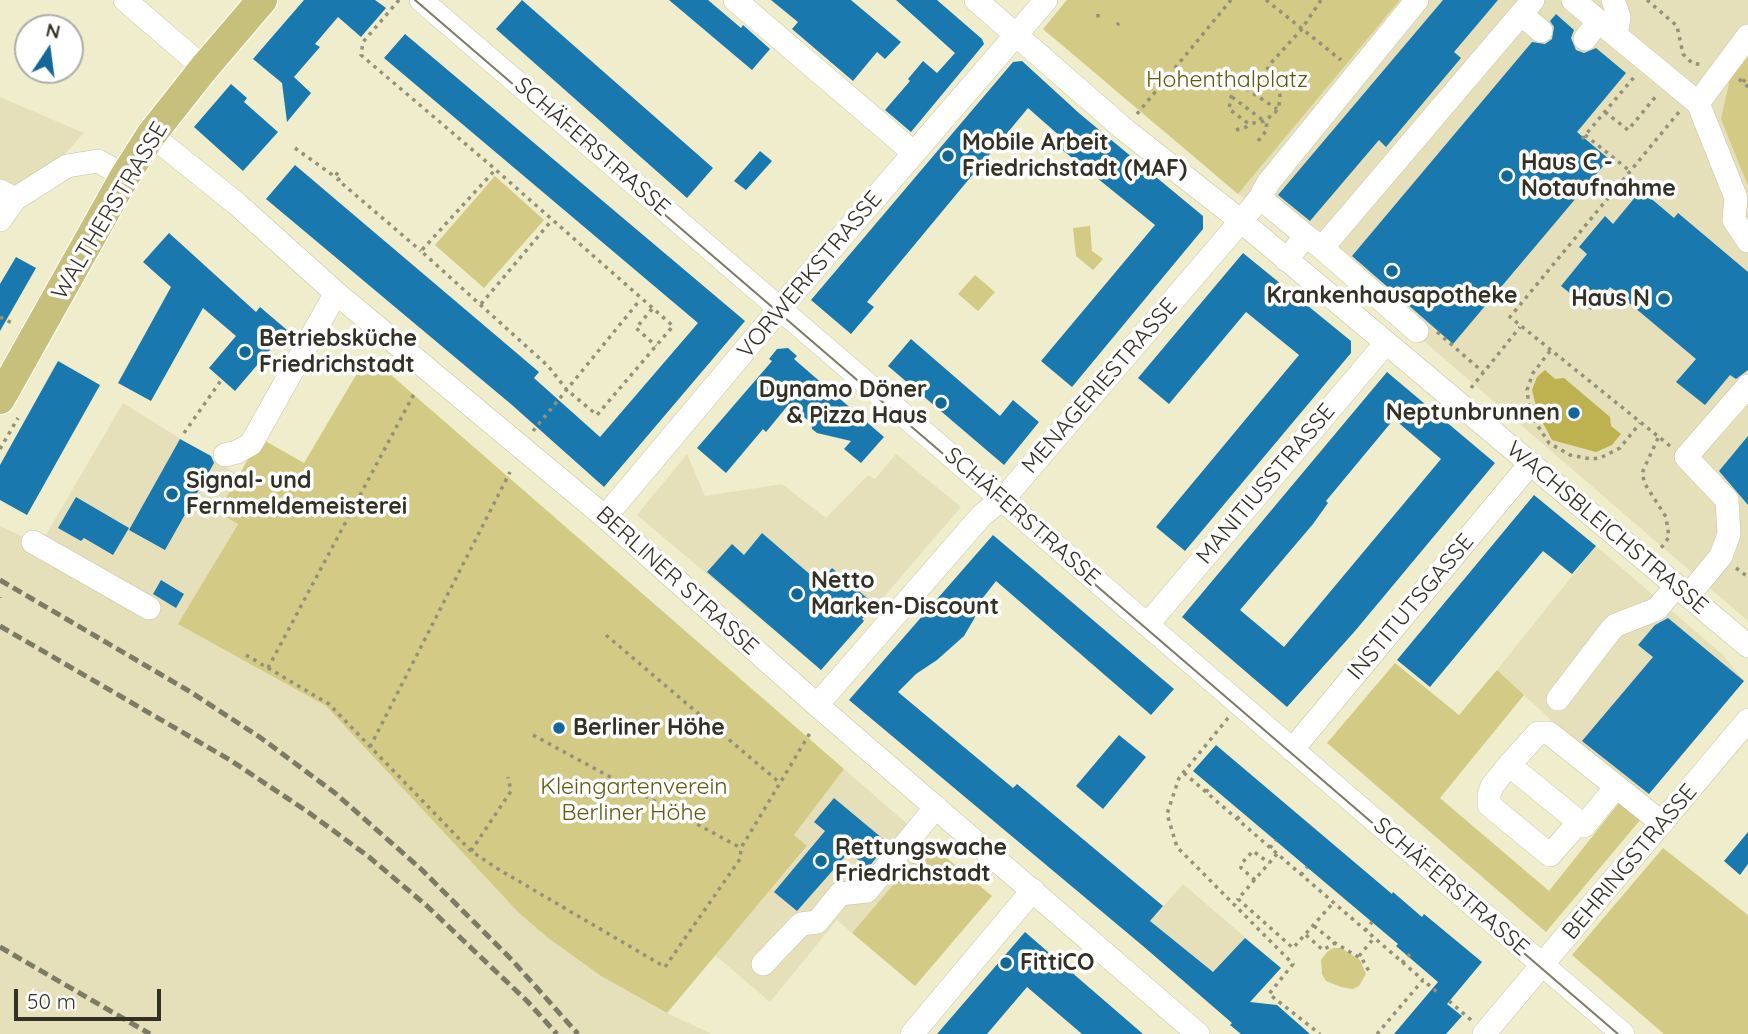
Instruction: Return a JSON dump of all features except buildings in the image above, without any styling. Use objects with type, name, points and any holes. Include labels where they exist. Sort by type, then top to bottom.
[{"type":"main road","name":"WALTHERSTRASSE","points":[[0,399],[125,176],[151,135],[262,0]]},
{"type":"street","points":[[125,0],[204,68]]},
{"type":"street","name":"SCHÄFERSTRASSE","points":[[421,0],[1623,1034]]},
{"type":"street","points":[[735,0],[914,153]]},
{"type":"street","points":[[976,0],[1125,130],[1241,221]]},
{"type":"street","points":[[1017,34],[1046,0]]},
{"type":"street","name":"MENAGERIESTRASSE","points":[[817,705],[982,515],[1002,500],[1241,221],[1260,198],[1268,183],[1417,0]]},
{"type":"street","points":[[1573,0],[1600,32],[1648,61],[1695,100],[1742,203],[1734,220],[1748,241]]},
{"type":"street","points":[[1600,32],[1619,17],[1613,0]]},
{"type":"street","points":[[1286,260],[1314,242],[1527,7],[1541,31]]},
{"type":"street","name":"VORWERKSTRASSE","points":[[605,517],[1017,34]]},
{"type":"street","points":[[1695,100],[1748,36]]},
{"type":"street","name":"BERLINER STRASSE","points":[[151,135],[237,204],[337,293],[605,517],[817,705],[1198,1034]]},
{"type":"street","points":[[0,220],[8,195],[67,166],[98,162],[125,176]]},
{"type":"street","points":[[1260,198],[1417,331]]},
{"type":"street","name":"WACHSBLEICHSTRASSE","points":[[1241,221],[1748,646]]},
{"type":"street","points":[[225,455],[251,444],[337,293]]},
{"type":"street","name":"MANITIUSSTRASSE","points":[[1147,625],[1386,343]]},
{"type":"street","points":[[1558,699],[1616,625],[1657,609],[1721,556],[1729,534],[1727,500],[1686,457],[1748,386]]},
{"type":"street","name":"INSTITUTSGASSE","points":[[1292,750],[1530,464]]},
{"type":"street","points":[[33,542],[149,608]]},
{"type":"street","name":"BEHRINGSTRASSE","points":[[1485,1033],[1748,720]]},
{"type":"street","points":[[1579,822],[1550,855],[1489,805],[1492,786],[1538,733],[1549,733],[1662,824]]},
{"type":"street","points":[[1509,765],[1584,826],[1616,788]]},
{"type":"street","points":[[763,964],[801,924],[817,922],[841,894],[866,891],[936,807]]},
{"type":"street","points":[[912,1034],[1033,890]]},
{"type":"path","points":[[295,148],[331,174],[333,171],[341,177],[338,180],[548,366],[567,390],[597,415],[673,326],[360,55],[362,42],[399,0]]},
{"type":"path","points":[[1145,104],[1231,0]]},
{"type":"path","points":[[1266,0],[1357,75]]},
{"type":"path","points":[[1263,76],[1270,64],[1301,30],[1321,0]]},
{"type":"path","points":[[1647,0],[1677,26],[1683,54],[1692,63],[1704,65]]},
{"type":"path","points":[[1630,172],[1584,137],[1648,61]]},
{"type":"path","points":[[1236,130],[1265,120],[1277,109],[1280,95],[1277,86],[1263,76],[1239,83],[1231,97],[1228,111],[1249,124]]},
{"type":"path","points":[[1742,82],[1748,76]]},
{"type":"path","points":[[1605,112],[1628,130],[1670,80]]},
{"type":"path","points":[[1239,83],[1277,109]]},
{"type":"path","points":[[1231,97],[1265,120]]},
{"type":"path","points":[[1686,457],[1658,438],[1510,317],[1630,172],[1695,100]]},
{"type":"path","points":[[1258,141],[1266,131],[1265,120]]},
{"type":"path","points":[[421,251],[495,170]]},
{"type":"path","points":[[480,305],[552,220]]},
{"type":"path","points":[[520,446],[640,300]]},
{"type":"path","points":[[652,309],[636,328],[656,346]]},
{"type":"path","points":[[0,317],[14,324]]},
{"type":"path","points":[[1458,403],[1520,327]]},
{"type":"path","points":[[1550,351],[1529,380],[1527,398],[1530,414],[1549,443],[1570,455],[1600,458],[1620,447],[1640,423]]},
{"type":"path","points":[[184,433],[222,379]]},
{"type":"path","points":[[268,668],[415,392]]},
{"type":"path","points":[[1648,563],[1669,537],[1667,517],[1645,484],[1642,473],[1658,438]]},
{"type":"path","points":[[370,747],[510,472]]},
{"type":"path","points":[[606,635],[780,783]]},
{"type":"path","points":[[246,655],[329,704],[471,851],[665,967],[740,859],[741,848],[810,733]]},
{"type":"path","points":[[1225,721],[1179,778],[1167,814],[1177,846],[1293,964],[1269,994],[1320,1034]]},
{"type":"path","points":[[533,736],[741,848]]},
{"type":"path","points":[[1184,773],[1437,992]]},
{"type":"path","points":[[471,851],[511,791],[508,777]]},
{"type":"path","points":[[1206,792],[1211,786]]},
{"type":"path","points":[[1237,820],[1243,813]]},
{"type":"path","points":[[1270,848],[1276,840]]},
{"type":"path","points":[[1255,880],[1240,867],[1252,851],[1269,863]]},
{"type":"path","points":[[1277,854],[1238,899],[1293,948],[1333,903]]},
{"type":"path","points":[[1301,875],[1307,867]]},
{"type":"path","points":[[1365,931],[1372,922]]},
{"type":"path","points":[[1313,926],[1335,943],[1359,956],[1370,973]]},
{"type":"path","points":[[1306,934],[1323,950],[1335,943]]},
{"type":"path","points":[[1359,956],[1374,938]]},
{"type":"path","points":[[1402,963],[1410,954]]},
{"type":"path","points":[[1377,1034],[1423,981]]},
{"type":"path","points":[[1449,1001],[1485,1033]]},
{"type":"shaded area","points":[[1400,0],[1748,0],[1748,621],[1309,242],[1238,194]]},
{"type":"shaded area","points":[[0,97],[84,133],[18,205],[0,231]]},
{"type":"shaded area","name":"Neptunbrunnen","points":[[1545,370],[1555,379],[1564,378],[1610,417],[1611,426],[1621,434],[1612,445],[1596,452],[1552,440],[1543,423],[1544,415],[1536,406],[1532,390],[1537,377]]},
{"type":"shaded area","points":[[123,403],[239,475],[218,512],[238,523],[179,624],[326,706],[518,912],[548,938],[601,976],[667,1013],[712,1034],[0,1034],[0,526],[40,545]]},
{"type":"shaded area","points":[[687,454],[705,496],[782,484],[826,518],[868,475],[875,479],[896,454],[961,507],[821,670],[637,515]]},
{"type":"shaded area","points":[[1596,546],[1723,655],[1744,681],[1643,800],[1580,747],[1497,670]]},
{"type":"shaded area","points":[[844,769],[929,843],[852,933],[837,920],[770,1002],[715,955],[807,847],[794,835]]},
{"type":"shaded area","points":[[1183,884],[1281,968],[1232,1023],[1135,939]]},
{"type":"green space","name":"Hohenthalplatz","points":[[1067,0],[1400,0],[1238,194],[1043,29]]},
{"type":"green space","points":[[1748,57],[1748,186],[1721,119],[1730,79]]},
{"type":"green space","points":[[495,176],[544,220],[484,288],[435,245]]},
{"type":"green space","points":[[1090,226],[1092,251],[1103,259],[1093,270],[1076,256],[1073,228]]},
{"type":"green space","points":[[975,275],[995,292],[978,311],[958,294]]},
{"type":"green space","name":"Kleingartenverein Berliner Höhe","points":[[368,355],[844,769],[794,835],[807,846],[667,1013],[601,976],[548,938],[518,912],[326,706],[178,624],[238,524],[218,512],[260,438],[304,463]]},
{"type":"green space","points":[[1395,663],[1459,715],[1497,670],[1524,695],[1440,798],[1549,891],[1630,789],[1641,819],[1546,932],[1327,743]]},
{"type":"green space","points":[[929,843],[992,896],[915,986],[852,933]]},
{"type":"green space","points":[[1663,848],[1748,915],[1748,1034],[1664,1034],[1572,955]]},
{"type":"green space","points":[[1333,948],[1341,948],[1360,960],[1366,974],[1359,986],[1353,989],[1326,981],[1322,974],[1321,960]]},
{"type":"tram line","points":[[415,0],[1618,1034]]},
{"type":"railway","points":[[0,580],[189,691],[261,738],[335,793],[421,869],[512,960],[578,1034]]},
{"type":"railway","points":[[0,626],[230,760],[308,812],[369,857],[427,906],[527,1001],[557,1034]]},
{"type":"railway","points":[[0,947],[150,1034]]},
{"type":"place","name":"Mobile Arbeit Friedrichstadt (MAF)","points":[[948,156]]},
{"type":"place","name":"Haus C - Notaufnahme","points":[[1507,176]]},
{"type":"place","name":"Krankenhausapotheke","points":[[1392,271]]},
{"type":"place","name":"Haus N","points":[[1664,299]]},
{"type":"place","name":"Betriebsküche Friedrichstadt","points":[[245,352]]},
{"type":"place","name":"Dynamo Döner & Pizza Haus","points":[[941,403]]},
{"type":"place","name":"Neptunbrunnen","points":[[1574,413]]},
{"type":"place","name":"Signal- und Fernmeldemeisterei","points":[[172,494]]},
{"type":"place","name":"Netto Marken-Discount","points":[[797,594]]},
{"type":"place","name":"Berliner Höhe","points":[[559,728]]},
{"type":"place","name":"Rettungswache Friedrichstadt","points":[[821,861]]},
{"type":"place","name":"FittiCO","points":[[1006,963]]}]
